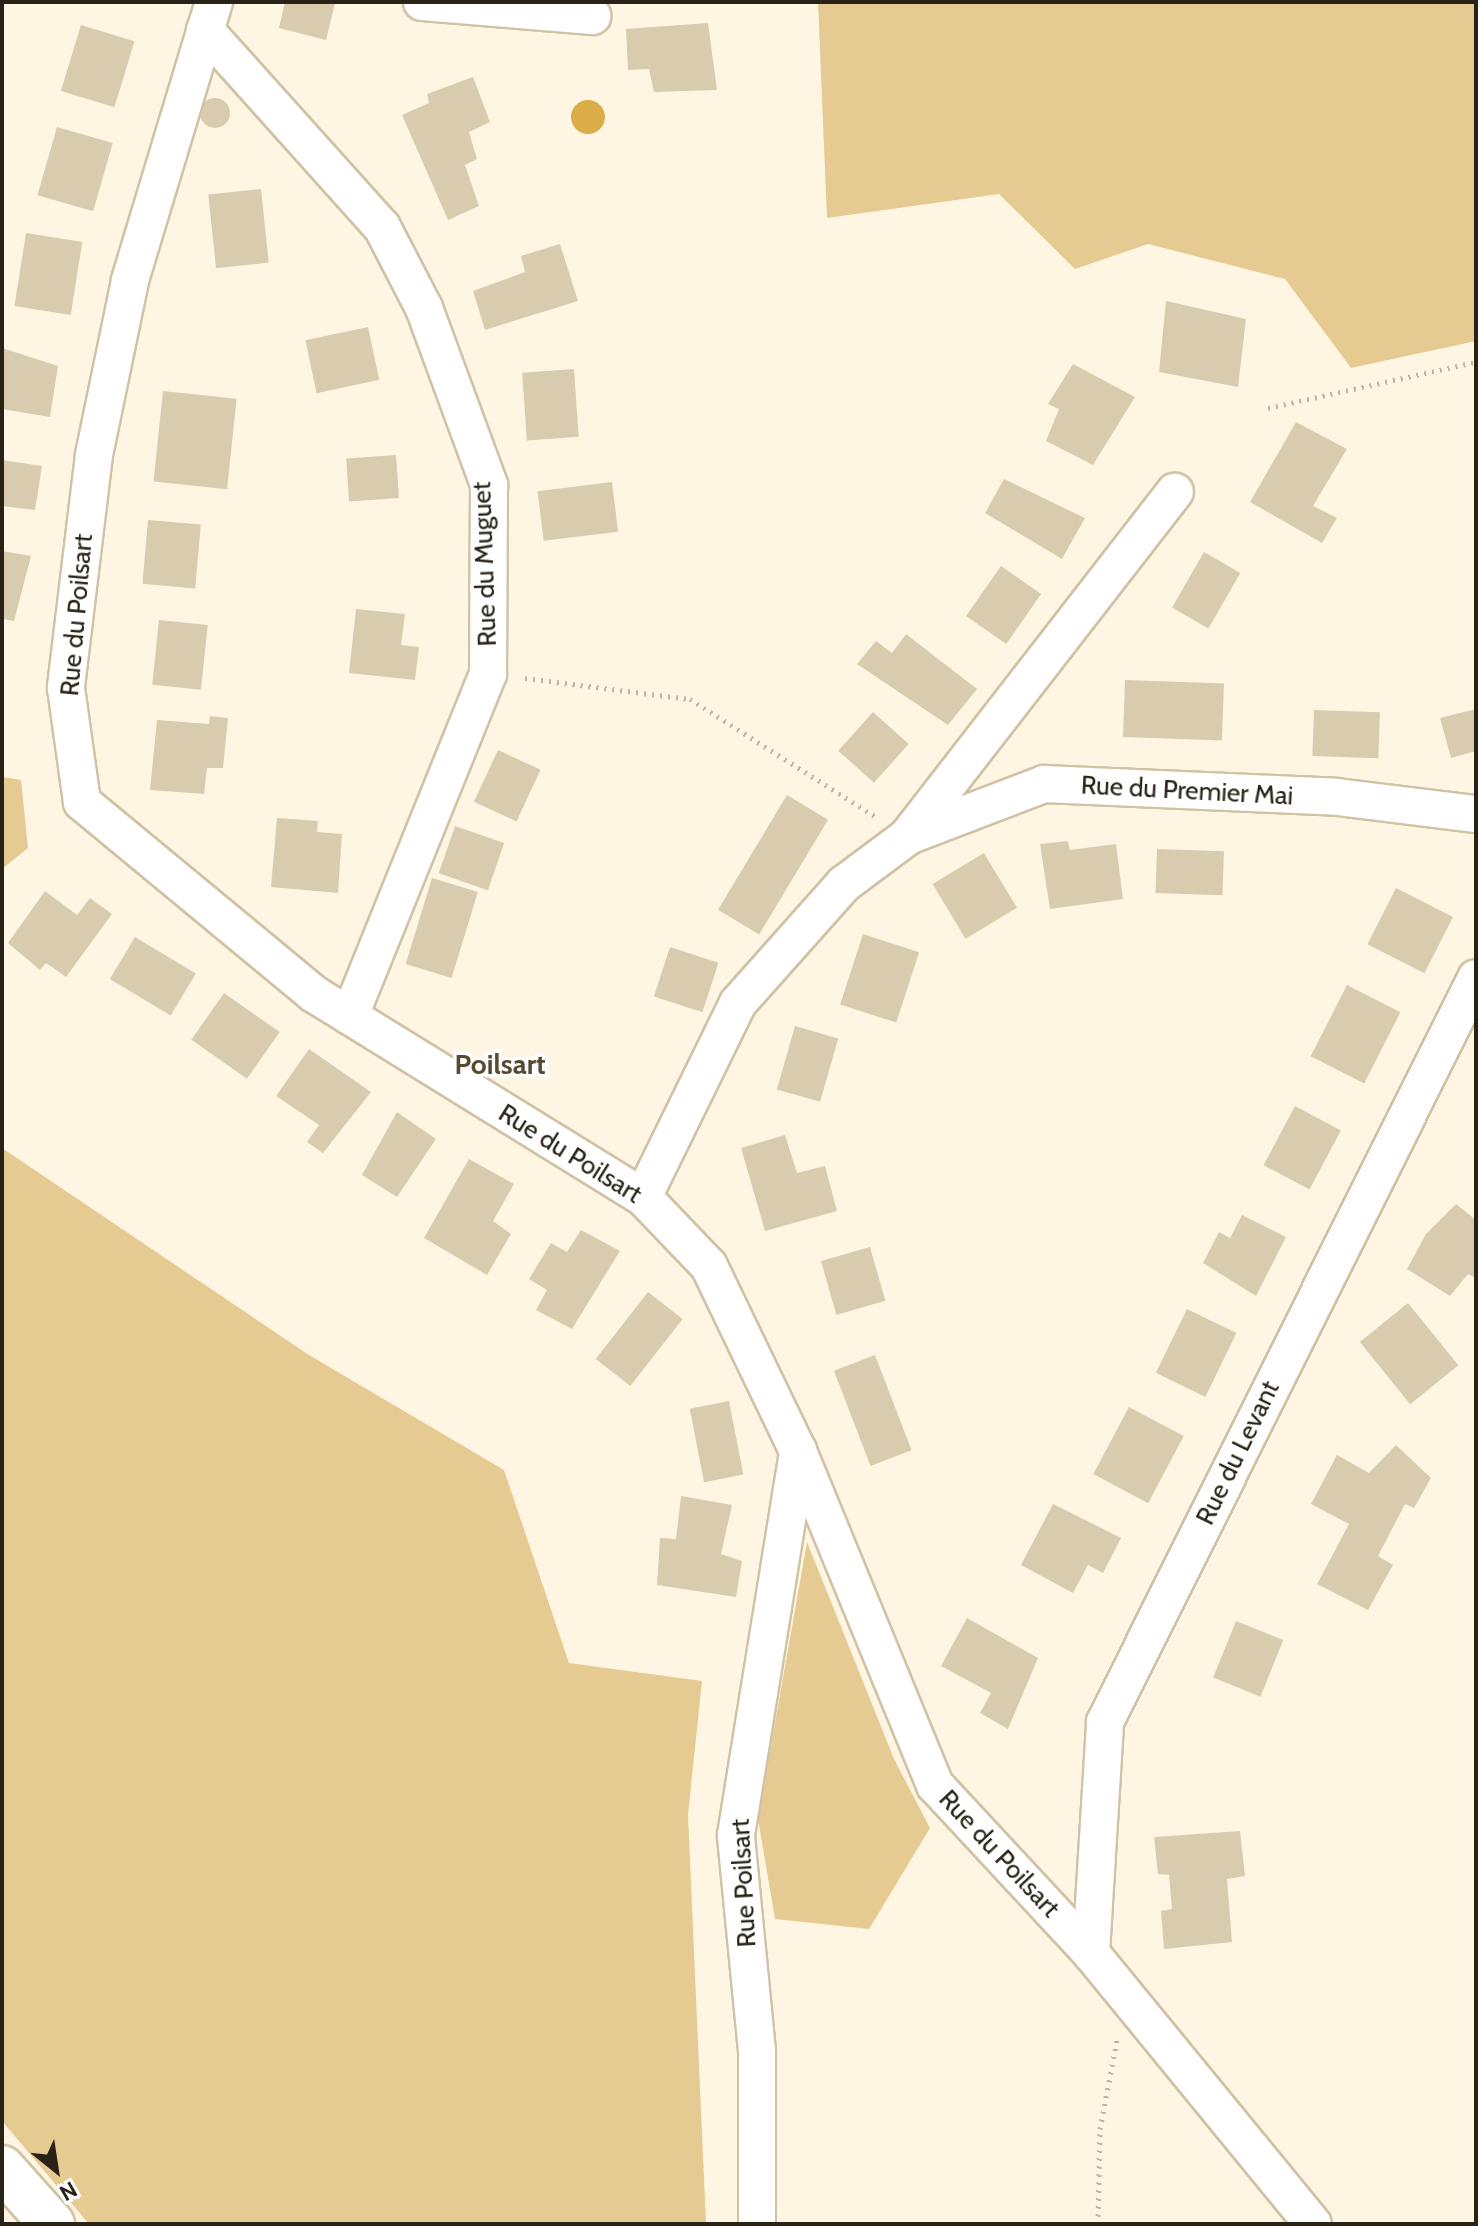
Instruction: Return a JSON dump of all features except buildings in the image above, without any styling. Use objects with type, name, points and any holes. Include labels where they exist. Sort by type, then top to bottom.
[{"type":"street","points":[[422,2],[592,16]]},
{"type":"street","name":"Rue du Muguet","points":[[209,16],[382,227],[424,308],[489,485],[488,674],[350,1016]]},
{"type":"street","name":"Rue du Poilsart","points":[[209,16],[130,281],[94,455],[66,688],[82,802],[350,1016],[643,1197],[709,1266],[798,1451],[935,1785],[1091,1953],[1313,2224]]},
{"type":"street","name":"Rue du Premier Mai","points":[[643,1197],[738,1003],[844,884],[907,837],[1175,492]]},
{"type":"street","name":"Rue du Premier Mai","points":[[907,837],[1044,784],[1337,797],[1476,814]]},
{"type":"street","name":"Rue du Levant","points":[[1091,1953],[1105,1722],[1476,978]]},
{"type":"street","name":"Rue Poilsart","points":[[757,2224],[757,2051],[736,1835],[798,1451]]},
{"type":"street","points":[[2,2168],[52,2224]]},
{"type":"path","points":[[1268,408],[1476,362]]},
{"type":"path","points":[[488,674],[690,699],[907,837]]},
{"type":"path","points":[[1098,2224],[1100,2129],[1112,2052],[1131,2002]]},
{"type":"shaded area","points":[[818,2],[1476,2],[1476,341],[1351,368],[1285,279],[1148,244],[1075,269],[999,194],[827,218]]},
{"type":"shaded area","points":[[588,100],[600,105],[605,117],[600,129],[588,134],[576,129],[571,117],[576,105]]},
{"type":"shaded area","points":[[2,777],[21,780],[28,848],[2,869]]},
{"type":"shaded area","points":[[2,1148],[309,1355],[504,1470],[569,1663],[702,1681],[688,1815],[706,2224],[89,2224],[2,2121]]},
{"type":"shaded area","points":[[807,1542],[894,1759],[930,1828],[869,1929],[775,1919],[758,1819]]},
{"type":"district","name":"Poilsart","points":[[500,1064]]}]
